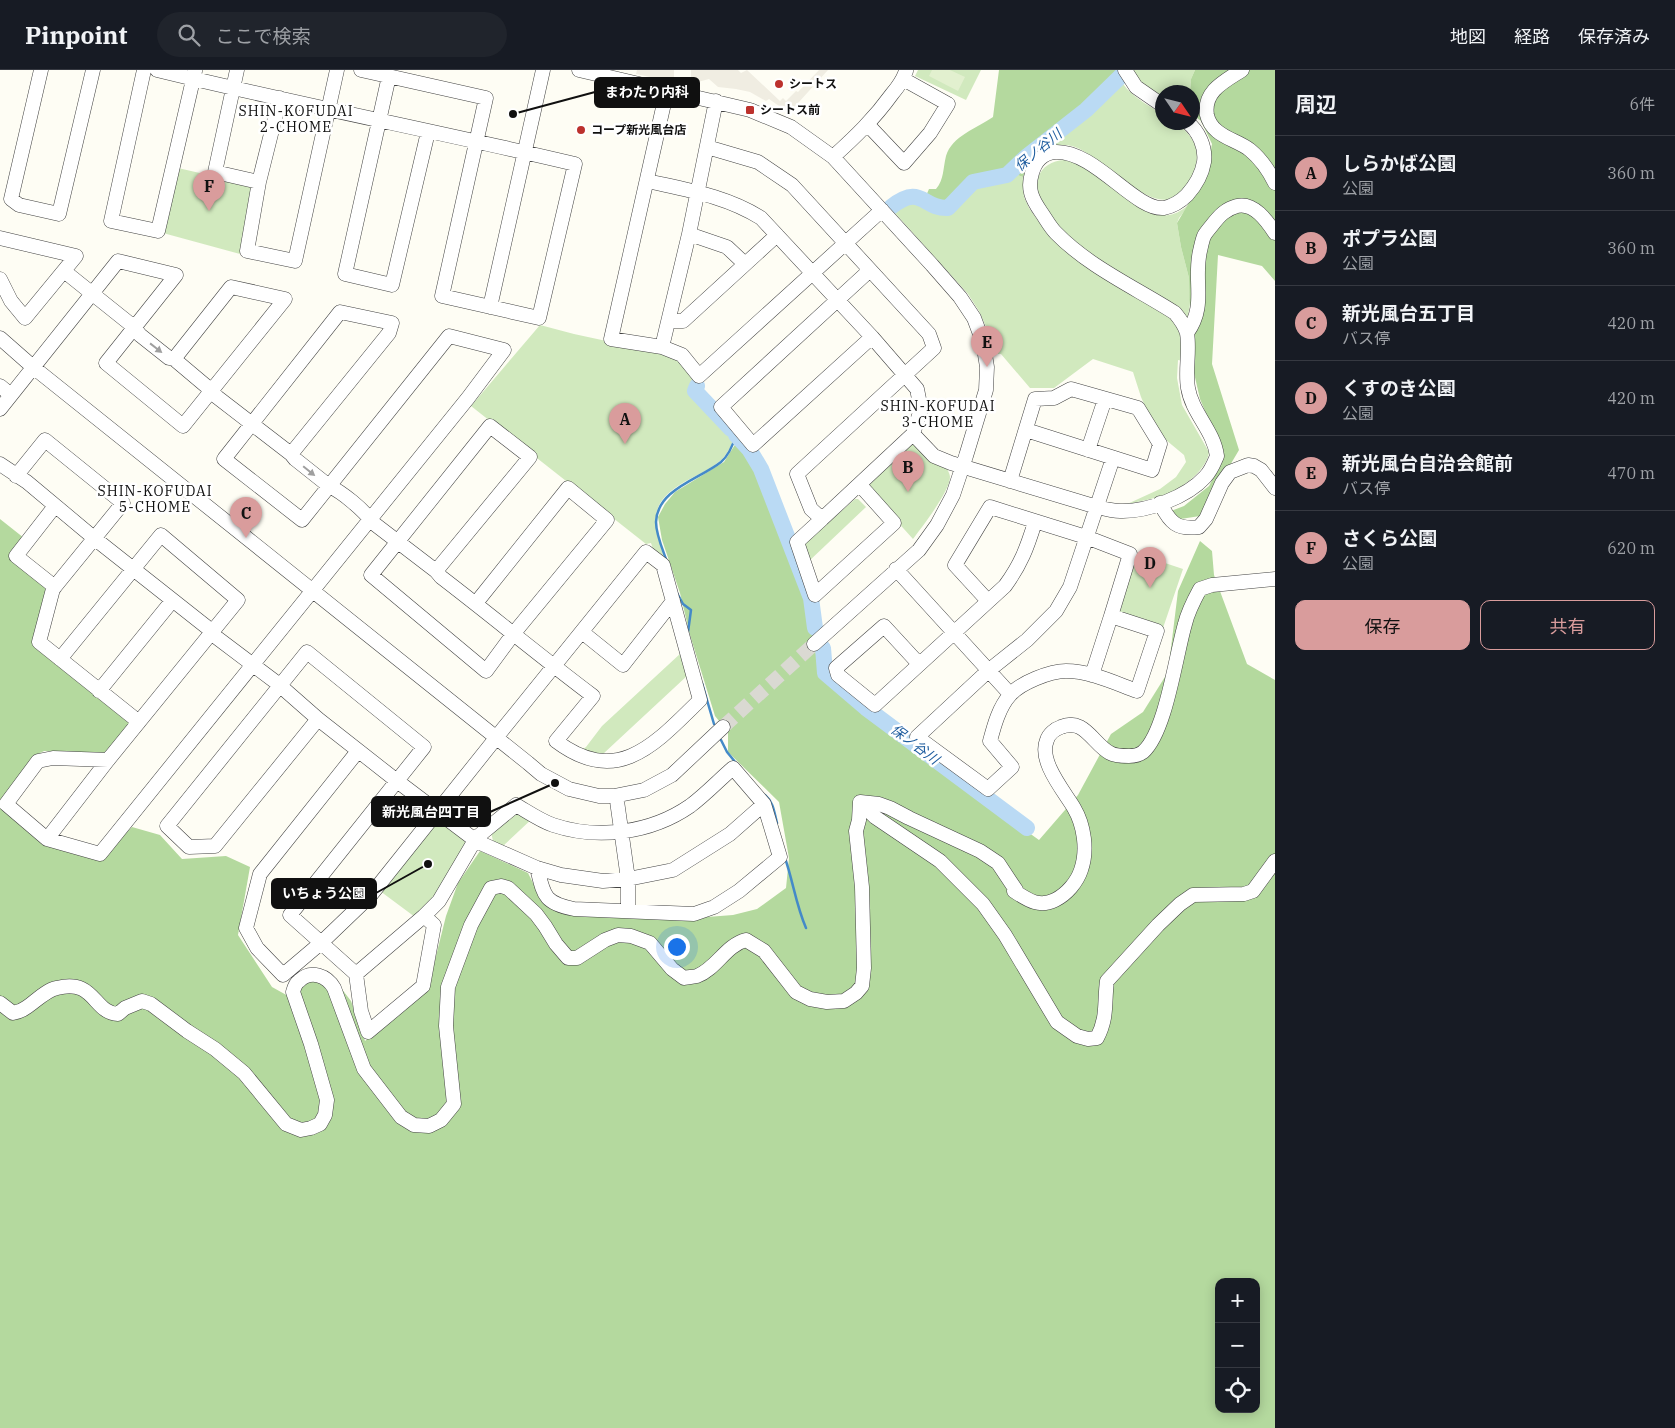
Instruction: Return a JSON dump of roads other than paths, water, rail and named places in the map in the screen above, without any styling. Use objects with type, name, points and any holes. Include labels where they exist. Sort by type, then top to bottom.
[{"type":"street","points":[[41,70],[11,199],[19,204],[59,214],[92,70]]},
{"type":"street","points":[[144,70],[111,221],[158,231],[194,74]]},
{"type":"street","points":[[157,70],[194,74],[232,88],[428,132],[476,142],[525,152],[575,164],[539,318],[442,296],[476,142],[486,98],[361,70]]},
{"type":"street","points":[[237,70],[215,172],[259,182]]},
{"type":"street","points":[[280,98],[259,182],[247,251],[295,262],[337,70]]},
{"type":"street","points":[[490,307],[543,70]]},
{"type":"street","points":[[579,70],[750,110],[791,127],[833,157],[882,210],[960,297],[974,318],[984,342],[987,367],[986,390],[953,495],[937,525],[919,550],[814,644]]},
{"type":"street","points":[[1125,70],[1136,86],[1155,100]]},
{"type":"street","points":[[1242,70],[1217,86],[1209,95],[1205,106],[1207,119],[1216,131],[1248,149],[1258,157],[1275,183]]},
{"type":"street","points":[[833,157],[868,125],[904,74],[948,104],[930,133],[904,163],[868,125]]},
{"type":"street","points":[[389,76],[345,274],[392,285],[428,132]]},
{"type":"street","points":[[667,90],[611,339],[662,347],[682,355],[700,376],[882,210]]},
{"type":"street","points":[[662,347],[670,320],[689,234],[716,101]]},
{"type":"street","points":[[913,434],[934,456],[1010,481],[1118,512],[1136,510],[1160,503],[1185,492],[1205,478],[1217,456],[1212,437],[1194,407],[1188,389],[1187,333],[1182,322],[1175,313],[1074,250],[1054,232],[1031,196],[1031,176],[1034,167],[1040,159],[1048,153],[1064,152],[1080,157],[1146,203],[1163,208],[1180,202],[1190,192],[1202,171],[1205,154],[1201,141],[1194,130]]},
{"type":"street","points":[[707,148],[758,162],[792,186],[929,334],[934,348],[797,474],[811,509],[822,519]]},
{"type":"street","points":[[647,181],[716,197],[744,207],[761,218],[918,389],[921,409],[913,434],[797,542],[815,595],[894,523],[860,485]]},
{"type":"street","points":[[1187,333],[1195,322],[1198,308],[1200,292],[1197,274],[1203,237],[1221,214],[1232,207],[1243,205],[1251,207],[1260,214],[1275,233]]},
{"type":"street","points":[[689,234],[727,247],[745,264]]},
{"type":"street","points":[[670,320],[683,321],[777,235]]},
{"type":"street","points":[[0,238],[76,256],[26,318],[11,301],[0,279]]},
{"type":"street","points":[[0,409],[118,261],[176,275],[106,363],[183,426],[285,299],[231,286],[174,359]]},
{"type":"street","points":[[870,270],[721,407],[753,445],[872,337]]},
{"type":"street","points":[[64,271],[134,327],[140,335],[169,358],[174,359],[250,424],[258,427],[295,459],[370,518],[372,522],[514,633],[554,667],[593,696],[556,741],[571,752],[592,760],[606,761],[622,759],[643,751],[658,741],[700,700],[663,565],[646,552],[554,667],[496,738],[370,896],[322,942],[283,975],[257,948],[246,928],[260,874],[358,751]]},
{"type":"street","points":[[108,760],[53,758],[38,761],[6,804],[47,839],[100,854],[468,398],[504,350],[449,336],[302,520],[224,459],[340,312],[392,323],[389,333],[291,454]]},
{"type":"street","points":[[0,338],[33,367],[496,738],[555,783],[584,793],[614,796],[644,790],[672,775],[723,727]]},
{"type":"street","points":[[0,386],[11,395]]},
{"type":"street","points":[[1010,481],[1026,430],[1036,400],[1054,398],[1071,389],[1138,408],[1160,444],[1152,470],[1026,430]]},
{"type":"street","points":[[1088,450],[1105,399]]},
{"type":"street","points":[[436,571],[530,457],[490,426],[371,575],[486,671],[514,633],[521,627],[607,520],[568,488],[476,603]]},
{"type":"street","points":[[16,476],[45,440],[123,503],[55,587],[39,642],[139,722]]},
{"type":"street","points":[[1112,616],[1157,631],[1137,691],[1092,675],[1066,671],[1047,674],[1027,683],[1010,694],[995,722],[990,741],[1012,767],[988,790],[917,737],[988,671],[1027,640],[1056,610],[1070,587],[1113,458]]},
{"type":"street","points":[[0,464],[26,482],[397,782],[475,840],[537,868],[561,875],[603,881],[628,879],[673,870],[730,834],[764,804]]},
{"type":"street","points":[[1160,503],[1174,525],[1187,529],[1199,527],[1206,519],[1222,483],[1230,472],[1248,465],[1254,466],[1261,470],[1275,488]]},
{"type":"street","points":[[55,506],[16,556],[55,587]]},
{"type":"street","points":[[988,602],[955,565],[990,507],[1086,537],[1130,554],[1092,675]]},
{"type":"street","points":[[919,664],[884,626],[836,668],[838,675],[875,705],[1005,586],[1017,570],[1024,556],[1035,522]]},
{"type":"street","points":[[47,839],[108,760],[238,600],[162,535],[60,659]]},
{"type":"street","points":[[896,569],[1010,694]]},
{"type":"street","points":[[860,802],[879,804],[890,808],[980,851],[998,863],[1016,890],[1014,891],[1031,902],[1048,904],[1063,896],[1078,878],[1084,864],[1086,847],[1075,809],[1050,768],[1046,746],[1048,738],[1058,728],[1074,725],[1088,731],[1110,754],[1135,756],[1143,752],[1153,739],[1161,722],[1185,623],[1191,605],[1200,589],[1212,585],[1275,579]]},
{"type":"street","points":[[99,691],[172,601]]},
{"type":"street","points":[[582,632],[623,665],[673,601]]},
{"type":"street","points":[[318,719],[215,846],[188,847],[167,826],[307,652],[424,747],[290,915],[356,974],[361,1011],[368,1032]]},
{"type":"street","points":[[356,974],[424,916],[439,900],[475,840],[516,805],[552,825],[586,833],[621,832],[671,817],[691,805],[733,768],[764,804],[780,857],[738,891],[714,907],[694,914],[574,909],[558,906],[548,900],[542,888],[537,868]]},
{"type":"street","points":[[614,796],[617,801],[628,879],[628,910]]},
{"type":"street","points":[[860,802],[876,816],[940,862],[963,883],[983,904],[1005,934],[1057,1022],[1077,1036],[1088,1039],[1097,1038],[1104,1025],[1107,981],[1158,925],[1180,904],[1193,896],[1244,894],[1253,891],[1275,861]]},
{"type":"street","points":[[0,1003],[13,1014],[25,1009],[55,988],[72,985],[85,989],[98,1003],[113,1014],[118,1014],[125,1008],[142,1001],[152,1004],[215,1049],[244,1074],[286,1124],[301,1130],[320,1124],[325,1115],[327,1100],[311,1044],[293,996],[298,981],[314,974],[328,979],[334,988],[364,1069],[401,1118],[414,1125],[429,1126],[441,1120],[454,1104],[446,1026],[448,987],[462,946],[491,888],[501,886],[508,888],[536,914],[568,958],[577,958],[605,940],[618,935],[631,936],[650,943],[672,969],[684,978],[698,976],[721,958],[737,942],[746,940],[764,951],[796,992],[827,1002],[844,1001],[856,993],[862,986],[864,968],[862,887],[856,831],[860,802]]},
{"type":"street","points":[[355,1048],[368,1032],[423,986],[434,925],[424,916]]},
{"type":"waterway","name":"保ノ谷川","points":[[891,207],[901,200],[916,197],[932,205],[948,208],[973,182],[1007,175],[1026,157],[1086,110],[1123,74]]},
{"type":"waterway","name":"保ノ谷川","points":[[697,386],[695,391],[731,429]]},
{"type":"waterway","points":[[666,559],[657,531],[658,511],[671,493],[721,462],[730,450],[736,435]]},
{"type":"waterway","name":"保ノ谷川","points":[[736,435],[749,449],[761,469],[811,598],[815,628]]},
{"type":"waterway","points":[[677,593],[683,604],[691,610],[688,632]]},
{"type":"waterway","name":"保ノ谷川","points":[[823,648],[825,673],[866,708],[1027,828]]},
{"type":"waterway","points":[[702,683],[714,724]]},
{"type":"waterway","points":[[721,740],[727,752],[736,763]]},
{"type":"waterway","points":[[765,795],[772,804],[777,823]]},
{"type":"waterway","points":[[785,858],[806,928]]},
{"type":"tunnel","points":[[723,727],[814,644]]},
{"type":"place","name":"シートス","points":[[779,84]]},
{"type":"place","name":"シートス前","points":[[750,110]]},
{"type":"place","name":"まわたり内科","points":[[513,114]]},
{"type":"place","name":"コープ新光風台店","points":[[581,130]]},
{"type":"place","name":"さくら公園","points":[[209,211]]},
{"type":"place","name":"新光風台自治会館前","points":[[987,367]]},
{"type":"place","name":"しらかば公園","points":[[625,444]]},
{"type":"place","name":"ポプラ公園","points":[[908,492]]},
{"type":"place","name":"新光風台五丁目","points":[[246,538]]},
{"type":"place","name":"くすのき公園","points":[[1150,588]]},
{"type":"place","name":"新光風台四丁目","points":[[555,783]]},
{"type":"place","name":"いちょう公園","points":[[428,864]]},
{"type":"district","name":"SHIN-KOFUDAI 2-CHOME","points":[[296,119]]},
{"type":"district","name":"SHIN-KOFUDAI 3-CHOME","points":[[938,414]]},
{"type":"district","name":"SHIN-KOFUDAI 5-CHOME","points":[[155,500]]}]
